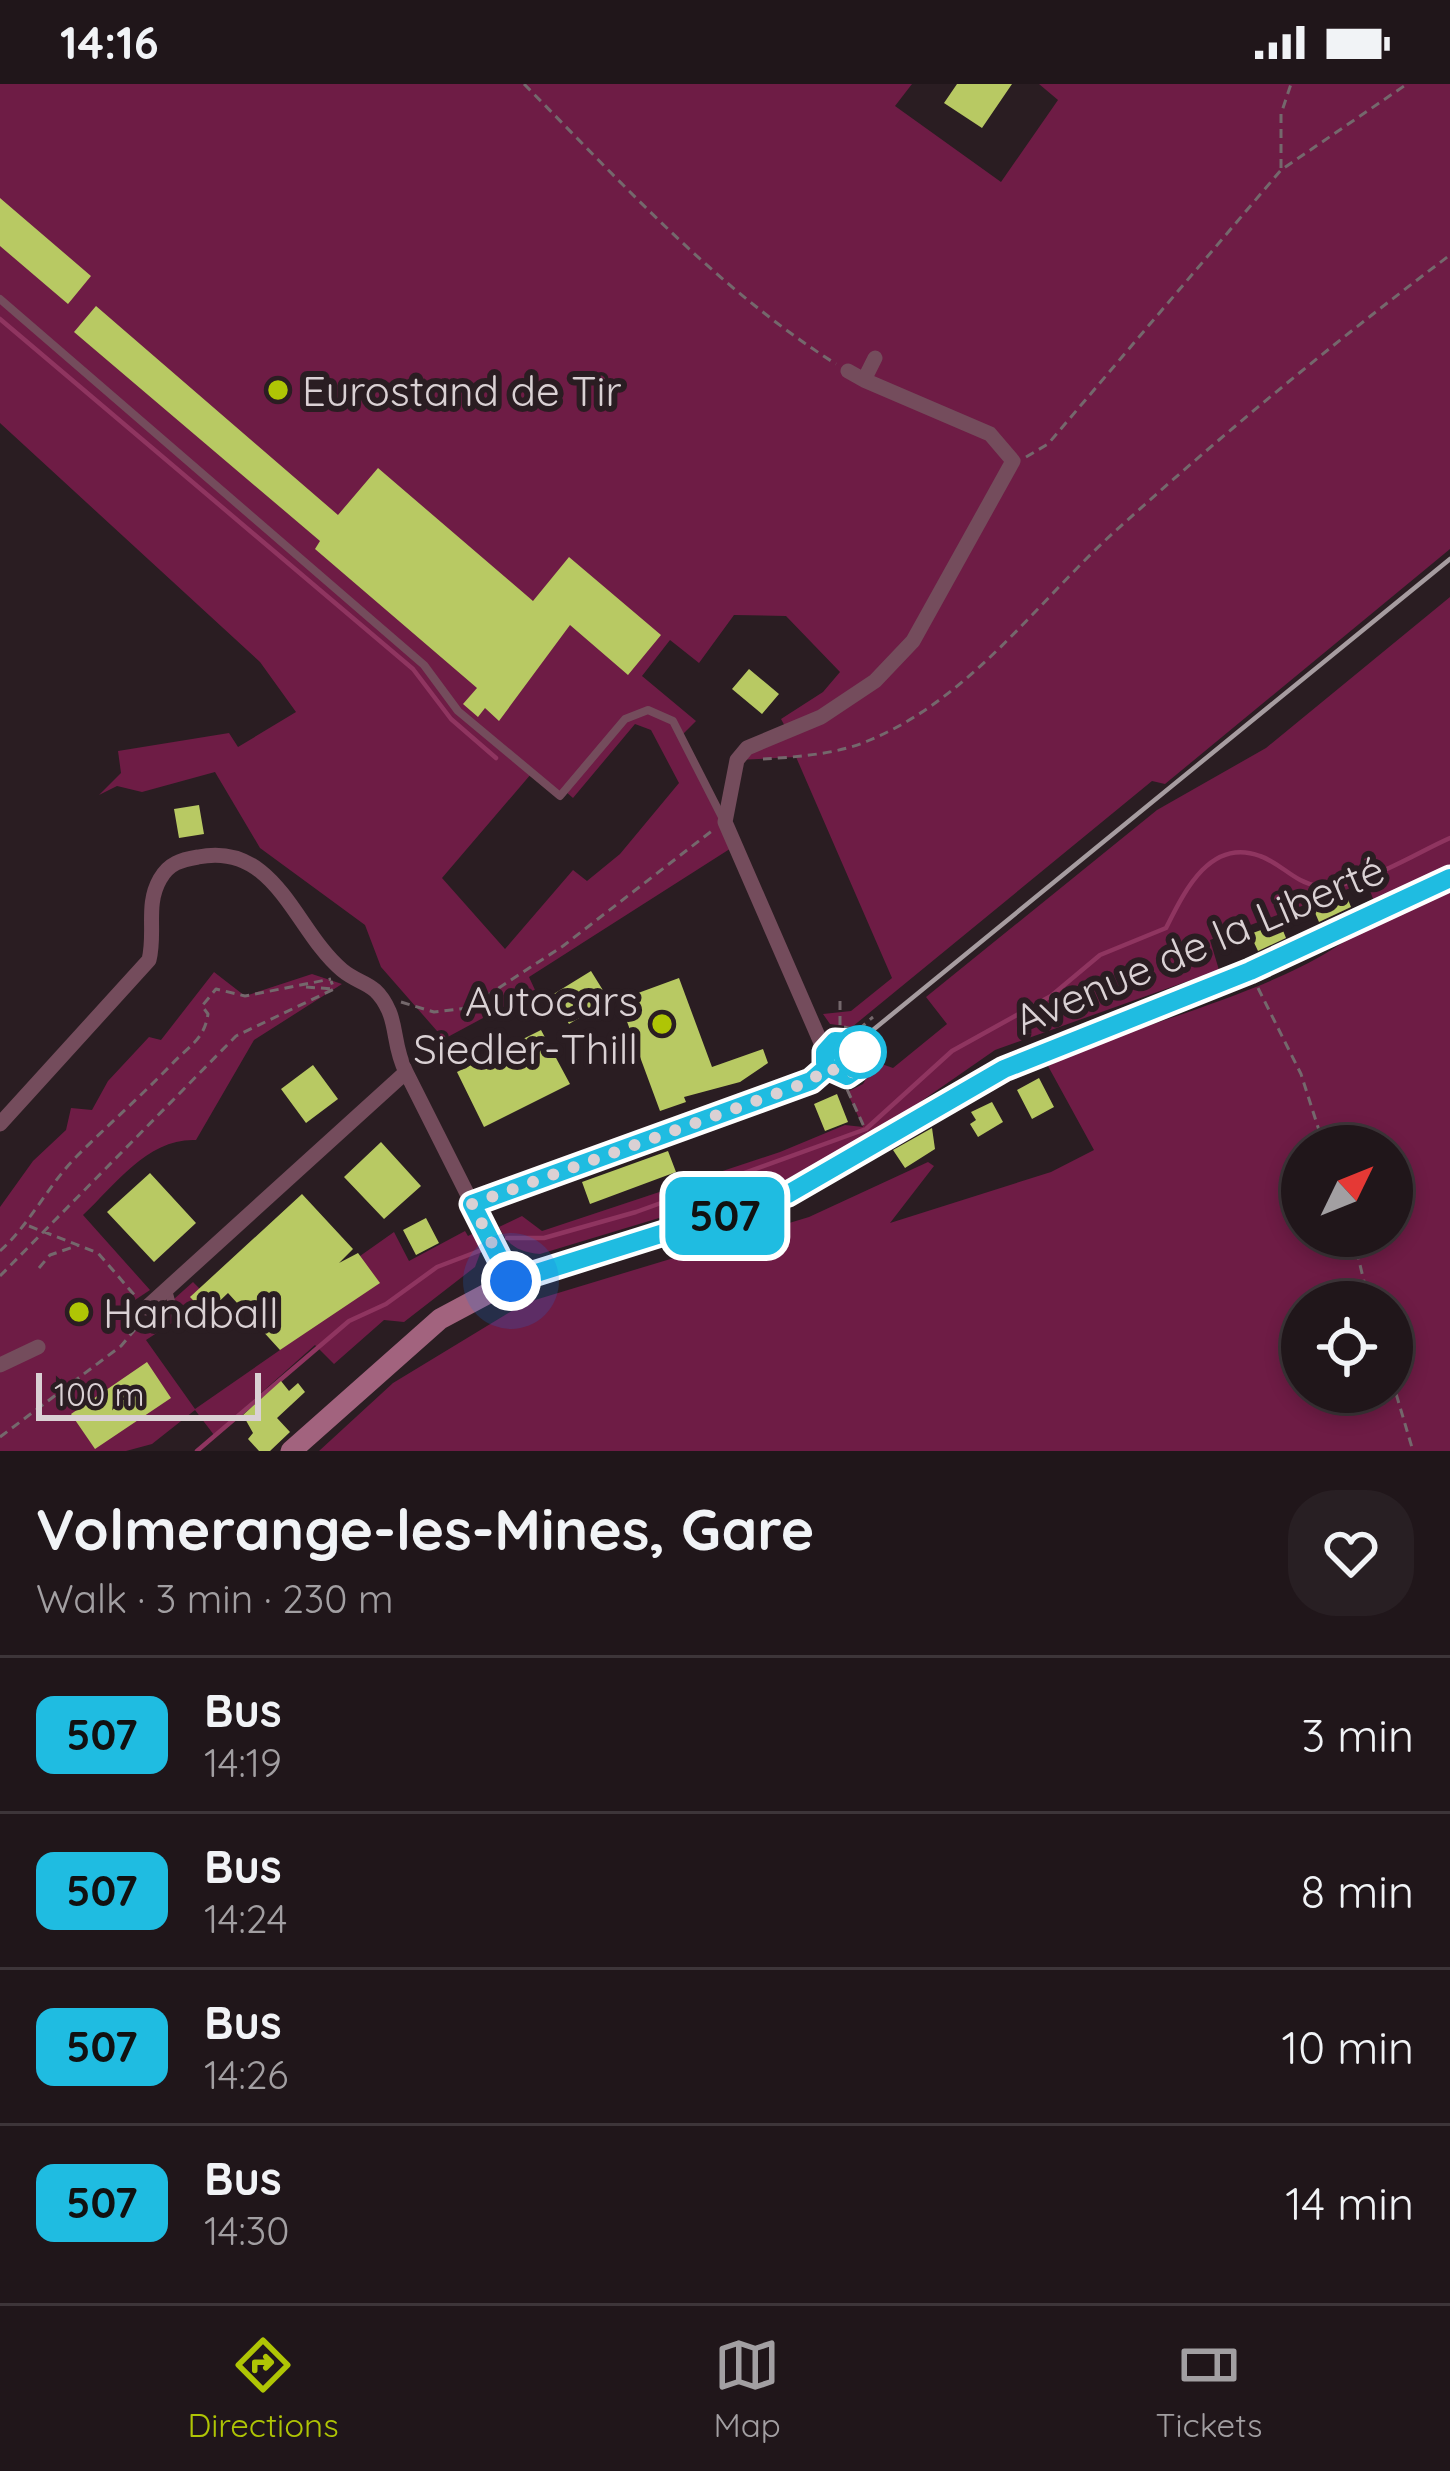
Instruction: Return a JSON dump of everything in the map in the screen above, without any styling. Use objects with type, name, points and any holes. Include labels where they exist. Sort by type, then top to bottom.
[{"type":"main road","name":"Avenue de la Liberté","points":[[291,1451],[426,1330],[511,1281],[788,1194],[1004,1069],[1250,971],[1450,878]]},
{"type":"street","points":[[864,380],[874,358]]},
{"type":"street","points":[[472,1204],[592,1154],[811,1081],[831,1065],[840,1033],[861,1058],[853,1073],[831,1065],[725,822],[737,760],[760,741],[820,717],[875,681],[914,641],[1013,461],[990,434],[848,371]]},
{"type":"street","points":[[0,1124],[149,960],[151,901],[161,876],[176,861],[213,854],[266,872],[344,972],[367,980],[379,997],[390,1014],[392,1044],[511,1281]]},
{"type":"street","points":[[146,1308],[406,1072]]},
{"type":"street","points":[[0,1365],[38,1347]]},
{"type":"lane","points":[[0,299],[424,665],[458,711],[560,796],[625,718],[648,710],[673,721],[725,822]]},
{"type":"lane","points":[[168,1288],[177,1322]]},
{"type":"path","points":[[524,84],[692,255],[786,332],[848,371]]},
{"type":"path","points":[[1281,170],[1281,114],[1291,84]]},
{"type":"path","points":[[1013,461],[1048,444],[1281,170],[1407,84]]},
{"type":"path","points":[[737,760],[796,757],[869,741],[926,708],[1019,634],[1085,560],[1314,357],[1450,255]]},
{"type":"path","points":[[379,997],[434,1012],[468,1008],[563,946],[666,861],[679,858],[725,822]]},
{"type":"path","points":[[1250,971],[1301,1074],[1317,1125]]},
{"type":"path","points":[[0,1251],[28,1226],[76,1157],[199,1041],[208,1014],[204,1000],[216,989],[245,996],[329,980],[334,989]]},
{"type":"path","points":[[297,987],[334,989]]},
{"type":"path","points":[[0,1276],[236,1036],[334,989]]},
{"type":"path","points":[[840,995],[840,1033],[858,1030],[873,1017]]},
{"type":"path","points":[[831,1065],[865,1127]]},
{"type":"path","points":[[0,1437],[121,1346],[146,1308],[98,1253],[44,1228],[28,1226]]},
{"type":"path","points":[[39,1268],[50,1256],[81,1245]]},
{"type":"path","points":[[1401,1413],[1412,1451]]},
{"type":"shaded area","points":[[0,84],[912,84],[895,106],[1001,182],[1058,100],[1039,84],[1450,84],[1450,549],[1165,784],[1152,781],[852,1027],[830,1024],[823,1014],[851,1011],[892,978],[796,757],[737,760],[787,730],[781,719],[823,692],[840,672],[786,616],[734,615],[699,663],[670,640],[642,676],[696,721],[681,736],[736,845],[529,977],[535,990],[444,1039],[381,967],[365,925],[260,848],[215,772],[142,792],[117,786],[99,795],[121,773],[118,751],[229,733],[238,747],[296,712],[260,662],[0,423]],"holes":[[[635,724],[651,730],[679,783],[620,854],[587,881],[573,870],[505,949],[442,878],[531,774],[560,796],[565,791],[573,798]]]},
{"type":"shaded area","points":[[1450,597],[1450,1451],[319,1451],[393,1383],[525,1303],[809,1217],[928,1162],[934,1166],[890,1223],[1051,1172],[1094,1150],[1048,1066],[1268,982],[1347,939],[1378,913],[1367,882],[1210,940],[1219,970],[995,1050],[884,1127],[785,1180],[540,1254],[526,1252],[506,1239],[499,1227],[522,1216],[542,1231],[780,1152],[845,1125],[863,1127],[847,1092],[863,1084],[876,1062],[893,1068],[947,1024],[926,997],[1157,810],[1266,748]]},
{"type":"shaded area","points":[[214,972],[245,996],[312,974],[342,984],[254,1040],[196,1140],[179,1141],[148,1155],[83,1215],[150,1290],[129,1304],[146,1324],[193,1282],[200,1289],[198,1306],[146,1340],[195,1409],[280,1350],[360,1256],[394,1232],[409,1261],[465,1231],[468,1236],[476,1232],[481,1251],[475,1267],[404,1322],[384,1320],[334,1364],[315,1345],[214,1435],[195,1410],[152,1444],[126,1451],[0,1451],[0,1207],[33,1161],[66,1130],[71,1108],[92,1110],[108,1081],[149,1037],[161,1040]]},
{"type":"building","points":[[957,84],[1012,84],[982,128],[944,103]]},
{"type":"building","points":[[0,198],[91,276],[68,304],[0,246]]},
{"type":"building","points":[[96,306],[338,515],[378,468],[533,601],[569,557],[661,635],[628,675],[570,625],[499,721],[485,708],[478,717],[463,704],[477,688],[315,549],[320,541],[74,332]]},
{"type":"building","points":[[749,669],[779,694],[762,714],[732,689]]},
{"type":"building","points":[[199,805],[204,834],[179,838],[174,809]]},
{"type":"building","points":[[1347,897],[1351,907],[1319,922],[1313,908]]},
{"type":"building","points":[[1280,923],[1286,938],[1258,951],[1250,934]]},
{"type":"building","points":[[591,971],[609,1000],[569,1024],[552,995]]},
{"type":"building","name":"Autocars Siedler-Thill","points":[[679,978],[712,1067],[763,1049],[768,1063],[740,1082],[684,1097],[686,1102],[660,1111],[619,1000]]},
{"type":"building","points":[[541,1030],[570,1084],[484,1127],[457,1072]]},
{"type":"building","points":[[313,1065],[338,1099],[306,1123],[281,1089]]},
{"type":"building","points":[[1039,1078],[1054,1107],[1032,1119],[1017,1090]]},
{"type":"building","points":[[837,1094],[848,1122],[825,1131],[814,1104]]},
{"type":"building","points":[[992,1102],[1003,1122],[978,1137],[970,1124],[976,1120],[971,1112]]},
{"type":"building","points":[[932,1128],[935,1149],[905,1168],[893,1150]]},
{"type":"building","points":[[381,1142],[421,1186],[384,1219],[344,1177]]},
{"type":"building","points":[[668,1151],[676,1172],[590,1204],[582,1182]]},
{"type":"building","points":[[150,1173],[196,1223],[154,1262],[107,1212]]},
{"type":"building","points":[[302,1194],[353,1249],[339,1263],[358,1253],[380,1283],[280,1350],[228,1293],[206,1314],[190,1297]]},
{"type":"building","points":[[426,1218],[439,1243],[416,1255],[403,1230]]},
{"type":"building","points":[[147,1362],[171,1398],[95,1449],[71,1414]]},
{"type":"building","points":[[281,1381],[289,1391],[298,1383],[305,1392],[277,1418],[290,1432],[270,1451],[259,1451],[248,1439],[253,1433],[243,1415]]},
{"type":"waterway","points":[[0,319],[413,669],[451,719],[496,758]]},
{"type":"waterway","points":[[507,1238],[544,1238],[636,1212],[866,1129],[952,1051],[1051,996],[1100,955],[1166,928],[1190,884],[1227,854],[1260,856],[1310,884],[1334,886],[1368,877],[1450,838]]},
{"type":"waterway","points":[[197,1451],[349,1321],[386,1304],[437,1267],[479,1251]]},
{"type":"railway","points":[[868,1034],[1450,559]]},
{"type":"bus line","name":"507","points":[[825,1063],[825,1052],[835,1041],[852,1042],[860,1052],[860,1064],[847,1076],[836,1075],[827,1067],[811,1081],[472,1204],[511,1281],[788,1194],[1004,1069],[1250,971],[1450,878]]},
{"type":"place","name":"Eurostand de Tir","points":[[278,390]]},
{"type":"place","name":"Autocars Siedler-Thill","points":[[662,1024]]},
{"type":"place","name":"Handball","points":[[79,1312]]},
{"type":"route","points":[[511,1281],[472,1204],[811,1081],[827,1067],[836,1075],[847,1076],[860,1064],[860,1052]]}]
